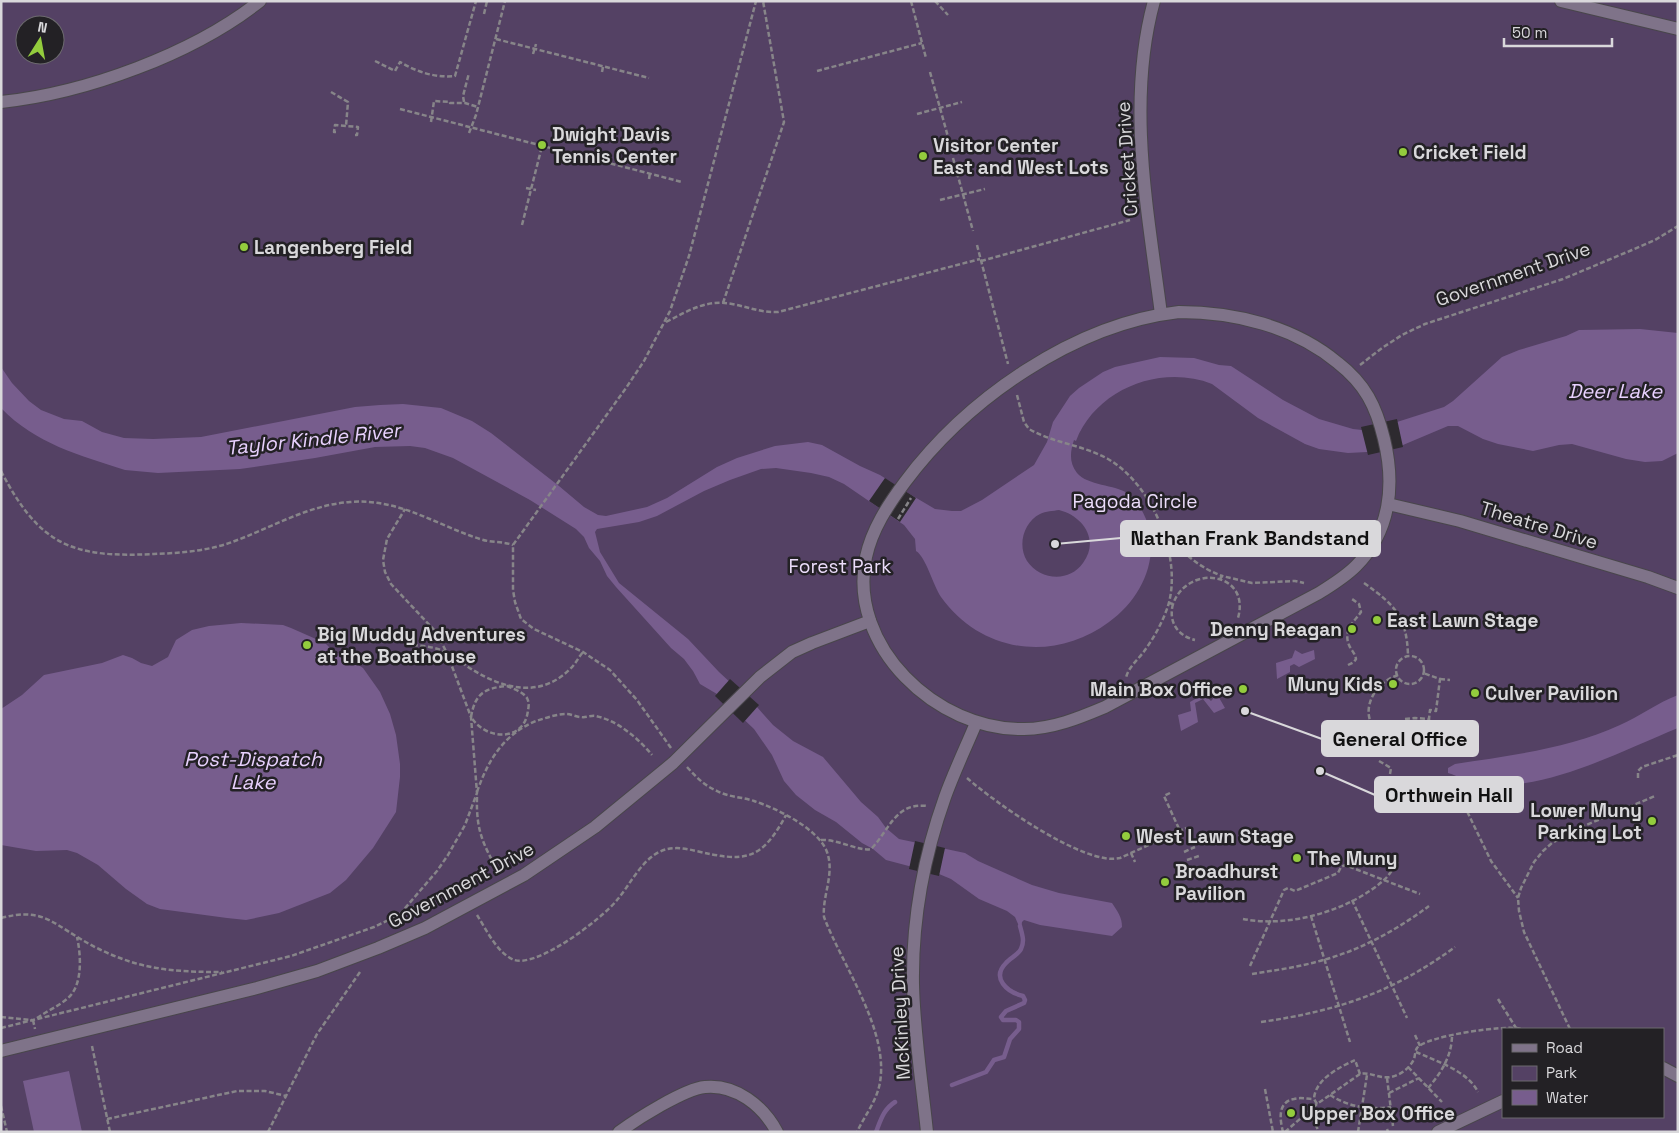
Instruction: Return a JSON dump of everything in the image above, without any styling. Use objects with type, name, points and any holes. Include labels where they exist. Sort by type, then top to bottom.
[{"type":"street","points":[[1,102],[62,91],[143,66],[209,36],[260,1]]},
{"type":"street","name":"Cricket Drive","points":[[1154,1],[1144,43],[1142,145],[1146,196],[1161,314]]},
{"type":"street","points":[[1561,1],[1678,29]]},
{"type":"street","points":[[1192,312],[1256,322],[1287,333],[1322,351],[1350,374],[1369,397],[1378,417],[1388,457],[1391,486],[1383,521],[1374,541],[1356,566],[1345,576],[1319,593],[1084,716],[1043,728],[1009,728],[976,723],[954,714],[939,705],[903,675],[885,651],[870,621],[865,595],[864,569],[870,542],[885,512],[900,488],[923,458],[952,428],[989,396],[1044,361],[1100,332],[1138,319],[1161,314],[1192,312]]},
{"type":"street","name":"Theatre Drive","points":[[1388,504],[1460,521],[1638,574],[1678,588]]},
{"type":"street","name":"Government Drive","points":[[1,1051],[300,976],[348,960],[425,928],[524,875],[596,827],[673,763],[776,663],[812,642],[870,621]]},
{"type":"street","name":"McKinley Drive","points":[[927,1132],[915,1022],[913,983],[917,914],[931,842],[946,794],[976,723]]},
{"type":"street","points":[[1664,1069],[1678,1076]]},
{"type":"street","points":[[619,1132],[693,1090],[715,1087],[737,1093],[758,1106],[777,1132]]},
{"type":"street","points":[[1438,1132],[1502,1101]]},
{"type":"path","points":[[375,61],[395,71],[400,62],[425,73],[455,76],[476,1]]},
{"type":"path","points":[[484,14],[487,1]]},
{"type":"path","points":[[469,132],[478,107],[506,1]]},
{"type":"path","points":[[671,748],[625,685],[610,670],[583,652],[534,629],[521,619],[513,590],[513,546],[626,388],[665,323],[689,256],[756,1]]},
{"type":"path","points":[[723,302],[784,119],[763,1]]},
{"type":"path","points":[[911,1],[926,58]]},
{"type":"path","points":[[935,1],[948,15]]},
{"type":"path","points":[[496,39],[649,78]]},
{"type":"path","points":[[817,71],[922,43]]},
{"type":"path","points":[[533,54],[536,44]]},
{"type":"path","points":[[612,69],[613,64]]},
{"type":"path","points":[[602,72],[603,66]]},
{"type":"path","points":[[930,72],[950,144]]},
{"type":"path","points":[[465,103],[463,102],[463,96],[469,73]]},
{"type":"path","points":[[331,92],[348,102],[346,126]]},
{"type":"path","points":[[431,122],[434,101],[450,102],[450,104],[465,103],[478,107]]},
{"type":"path","points":[[917,114],[962,102]]},
{"type":"path","points":[[400,109],[682,182]]},
{"type":"path","points":[[336,132],[334,132],[335,125],[358,127],[357,135],[355,135]]},
{"type":"path","points":[[549,147],[551,141]]},
{"type":"path","points":[[522,225],[542,146]]},
{"type":"path","points":[[580,161],[582,156]]},
{"type":"path","points":[[953,158],[973,231]]},
{"type":"path","points":[[649,166],[649,179]]},
{"type":"path","points":[[526,188],[536,190]]},
{"type":"path","points":[[940,200],[985,189]]},
{"type":"path","points":[[665,323],[702,305],[723,302],[762,312],[778,312],[1130,220]]},
{"type":"path","name":"Government Drive","points":[[1364,362],[1402,335],[1425,324],[1563,279],[1617,257],[1678,228]]},
{"type":"path","points":[[977,245],[1008,364]]},
{"type":"path","points":[[1017,395],[1026,426],[1033,431],[1109,460],[1126,473],[1142,490],[1160,525],[1171,561],[1172,618],[1182,636],[1195,640]]},
{"type":"path","points":[[1,471],[23,509],[48,534],[70,547],[96,554],[146,555],[208,549],[231,543],[289,518],[332,504],[351,502],[370,502],[405,509],[483,540],[506,543],[513,546]]},
{"type":"path","points":[[897,520],[913,496]]},
{"type":"path","points":[[405,509],[387,539],[383,560],[385,572],[391,584],[436,632],[447,653],[474,724],[487,733],[500,735],[558,714],[570,714],[580,717],[596,716],[631,734],[652,755]]},
{"type":"path","points":[[1160,525],[1191,559],[1231,585],[1238,595],[1240,604],[1238,618]]},
{"type":"path","points":[[1126,678],[1128,671],[1153,638],[1171,603],[1191,582],[1204,578],[1221,577],[1252,583],[1295,581],[1304,583]]},
{"type":"path","points":[[1364,583],[1388,600],[1401,618],[1407,634],[1408,656]]},
{"type":"path","points":[[1348,664],[1356,659],[1347,640],[1348,630],[1361,612],[1359,604],[1352,599]]},
{"type":"path","points":[[399,915],[437,871],[448,855],[465,825],[482,776],[496,751],[526,721],[529,705],[528,699],[522,693],[491,680],[447,653],[413,645]]},
{"type":"path","points":[[499,873],[486,851],[477,820],[477,793],[470,717],[474,704],[482,693],[496,687],[527,688],[545,686],[570,669],[583,652]]},
{"type":"path","points":[[1408,656],[1414,656],[1421,661],[1424,669],[1424,673],[1419,680],[1410,683],[1402,681],[1397,670],[1399,662],[1408,656]]},
{"type":"path","points":[[1424,673],[1440,679],[1450,680]]},
{"type":"path","points":[[1398,675],[1383,681],[1372,695],[1369,710],[1371,723],[1375,729],[1385,736],[1395,737],[1412,733]]},
{"type":"path","points":[[1438,734],[1428,733],[1430,710],[1436,711],[1440,679]]},
{"type":"path","points":[[1405,719],[1429,719]]},
{"type":"path","points":[[1360,733],[1375,729]]},
{"type":"path","points":[[1377,754],[1385,736]]},
{"type":"path","points":[[1638,778],[1638,771],[1642,767],[1678,755]]},
{"type":"path","points":[[1379,761],[1392,768],[1388,786],[1408,791],[1417,799],[1423,801],[1438,800],[1444,796]]},
{"type":"path","points":[[688,768],[700,781],[718,792],[759,803],[786,815],[821,840],[827,852],[829,866],[823,909],[824,917],[866,1008],[880,1056],[881,1076],[879,1088],[856,1132]]},
{"type":"path","points":[[967,778],[1018,817],[1071,846],[1116,859],[1186,828]]},
{"type":"path","points":[[1170,793],[1164,796],[1180,831]]},
{"type":"path","points":[[1570,1028],[1524,932],[1518,898],[1527,874],[1543,851],[1552,843],[1584,826],[1655,796]]},
{"type":"path","points":[[1464,805],[1490,861],[1518,898]]},
{"type":"path","points":[[821,840],[833,840],[864,850],[872,850],[892,821],[900,813],[911,807],[927,806]]},
{"type":"path","points":[[478,916],[491,937],[505,954],[517,961],[527,960],[560,944],[597,921],[644,865],[656,854],[671,848],[680,848],[733,858],[751,855],[773,838],[786,815]]},
{"type":"path","points":[[1184,852],[1195,847]]},
{"type":"path","points":[[1131,853],[1135,862]]},
{"type":"path","points":[[1187,860],[1199,856]]},
{"type":"path","points":[[1243,919],[1280,922],[1312,916],[1371,890],[1384,880],[1398,862]]},
{"type":"path","points":[[1250,966],[1284,890],[1288,888],[1295,890],[1338,873],[1341,867],[1345,865],[1420,894]]},
{"type":"path","points":[[1,1028],[267,962],[333,942],[374,927],[457,887],[464,892]]},
{"type":"path","points":[[1205,899],[1217,894]]},
{"type":"path","points":[[1352,900],[1407,1018]]},
{"type":"path","points":[[1252,974],[1325,960],[1393,930],[1429,906]]},
{"type":"path","points":[[1,918],[20,914],[41,916],[77,937],[120,958],[149,967],[202,973],[226,972]]},
{"type":"path","points":[[1312,916],[1350,1042]]},
{"type":"path","points":[[1,1017],[33,1020],[70,997],[79,974],[80,952],[77,937]]},
{"type":"path","points":[[1261,1022],[1339,1007],[1392,986],[1431,964],[1455,947]]},
{"type":"path","points":[[268,1132],[317,1034],[360,972]]},
{"type":"path","points":[[1498,999],[1516,1028]]},
{"type":"path","points":[[33,1020],[36,1029]]},
{"type":"path","points":[[1314,1098],[1295,1098],[1286,1103],[1280,1112],[1284,1132],[1330,1094],[1360,1074],[1387,1078],[1408,1068],[1420,1046],[1452,1035],[1497,1028],[1516,1028]]},
{"type":"path","points":[[1415,1035],[1420,1046]]},
{"type":"path","points":[[1428,1088],[1445,1065],[1451,1050],[1452,1035]]},
{"type":"path","points":[[92,1046],[110,1132]]},
{"type":"path","points":[[1416,1052],[1467,1077],[1473,1082],[1478,1092]]},
{"type":"path","points":[[1317,1104],[1314,1098],[1316,1090],[1338,1068],[1355,1060],[1360,1074]]},
{"type":"path","points":[[1408,1068],[1442,1102]]},
{"type":"path","points":[[1358,1132],[1367,1074]]},
{"type":"path","points":[[1387,1078],[1393,1126]]},
{"type":"path","points":[[1389,1093],[1419,1078]]},
{"type":"path","points":[[1265,1089],[1274,1132]]},
{"type":"path","points":[[107,1119],[237,1091],[264,1091],[286,1096]]},
{"type":"path","points":[[1330,1094],[1343,1102],[1362,1108],[1391,1107]]},
{"type":"path","points":[[1,1106],[7,1132]]},
{"type":"path","points":[[1308,1111],[1318,1131]]},
{"type":"green space","name":"Forest Park","points":[[1,1],[1678,1],[1678,1132],[1,1132]]},
{"type":"water","points":[[1640,329],[1678,333],[1678,453],[1662,461],[1645,462],[1626,459],[1572,444],[1533,451],[1498,444],[1483,439],[1458,426],[1448,426],[1403,445],[1367,452],[1348,453],[1319,449],[1305,444],[1258,418],[1212,384],[1192,379],[1172,377],[1152,380],[1132,386],[1114,395],[1099,407],[1085,423],[1076,441],[1074,440],[1071,461],[1074,469],[1082,477],[1094,483],[1123,491],[1132,496],[1137,502],[1146,519],[1150,534],[1149,563],[1139,590],[1120,613],[1088,635],[1065,643],[1042,647],[1019,646],[997,640],[976,630],[957,616],[941,597],[923,559],[916,551],[915,539],[904,525],[844,484],[829,477],[776,468],[761,469],[704,491],[657,516],[639,522],[597,529],[595,532],[600,552],[619,583],[688,639],[773,725],[793,741],[823,757],[861,802],[899,839],[965,853],[978,861],[1032,885],[1059,893],[1112,903],[1118,912],[1122,927],[1112,936],[1040,925],[1024,920],[1021,931],[1015,917],[1007,911],[979,899],[951,879],[886,860],[836,822],[815,810],[796,795],[784,781],[772,755],[754,729],[717,694],[700,684],[684,659],[671,648],[616,587],[607,576],[600,561],[589,548],[584,537],[576,529],[530,500],[453,458],[425,448],[410,446],[375,447],[240,469],[158,473],[125,470],[59,447],[43,439],[14,420],[1,408],[1,367],[12,383],[29,401],[41,410],[64,419],[82,421],[102,432],[124,438],[201,437],[355,407],[403,404],[441,408],[472,421],[491,433],[584,507],[598,515],[606,516],[647,507],[667,498],[717,467],[737,458],[775,446],[808,442],[822,445],[880,475],[935,509],[961,511],[982,500],[1034,465],[1047,442],[1053,422],[1070,396],[1103,372],[1115,367],[1160,357],[1194,358],[1219,365],[1231,366],[1283,400],[1319,419],[1362,430],[1397,422],[1444,407],[1502,357],[1579,330]],"holes":[[[1059,510],[1068,513],[1082,523],[1086,530],[1090,546],[1088,554],[1083,563],[1070,574],[1055,577],[1039,572],[1027,561],[1024,555],[1022,541],[1026,528],[1040,514]]]},
{"type":"water","name":"Post-Dispatch Lake","points":[[241,623],[283,625],[325,643],[333,651],[345,656],[363,668],[380,692],[390,714],[396,735],[400,764],[396,812],[373,848],[346,880],[330,893],[279,913],[246,920],[160,909],[147,904],[98,865],[77,853],[67,850],[36,851],[1,845],[1,709],[22,695],[44,675],[102,663],[123,655],[152,666],[168,657],[176,640],[192,630],[209,626]]},
{"type":"water","points":[[1295,650],[1302,654],[1314,650],[1315,659],[1299,667],[1294,664],[1290,666],[1290,672],[1277,679],[1276,663],[1292,658]]},
{"type":"water","points":[[1204,694],[1211,701],[1217,694],[1225,708],[1214,713],[1203,699],[1195,703],[1198,722],[1181,731],[1178,715],[1191,711],[1190,702]]},
{"type":"water","points":[[1678,695],[1678,728],[1579,769],[1527,783],[1502,785],[1477,784],[1448,773],[1448,768],[1455,764],[1560,746],[1580,740],[1627,721]]},
{"type":"water","points":[[69,1071],[82,1132],[34,1132],[23,1081]]},
{"type":"pier","points":[[1397,419],[1403,447],[1368,455],[1361,427]]},
{"type":"pier","points":[[885,478],[916,498],[900,522],[869,501]]},
{"type":"pier","points":[[730,679],[759,705],[743,723],[715,696]]},
{"type":"pier","points":[[915,841],[945,848],[939,876],[909,869]]},
{"type":"waterway","points":[[952,1085],[986,1072],[994,1060],[1004,1057],[1010,1039],[1019,1029],[1019,1022],[1016,1020],[1003,1020],[1001,1017],[1006,1011],[1024,1003],[1025,1000],[1023,996],[1011,991],[1003,984],[1000,974],[1006,963],[1021,949],[1023,940],[1020,926]]},
{"type":"waterway","points":[[876,1132],[885,1111],[895,1102]]},
{"type":"place","name":"Dwight Davis Tennis Center","points":[[542,145]]},
{"type":"place","name":"Cricket Field","points":[[1403,152]]},
{"type":"place","name":"Visitor Center East and West Lots","points":[[923,156]]},
{"type":"place","name":"Langenberg Field","points":[[244,247]]},
{"type":"place","name":"Nathan Frank Bandstand","points":[[1055,544]]},
{"type":"place","name":"East Lawn Stage","points":[[1377,620]]},
{"type":"place","name":"Denny Reagan","points":[[1352,629]]},
{"type":"place","name":"Big Muddy Adventures at the Boathouse","points":[[307,645]]},
{"type":"place","name":"Muny Kids","points":[[1393,684]]},
{"type":"place","name":"Main Box Office","points":[[1243,689]]},
{"type":"place","name":"Culver Pavilion","points":[[1475,693]]},
{"type":"place","name":"General Office","points":[[1245,711]]},
{"type":"place","name":"Orthwein Hall","points":[[1320,771]]},
{"type":"place","name":"Lower Muny Parking Lot","points":[[1652,821]]},
{"type":"place","name":"West Lawn Stage","points":[[1126,836]]},
{"type":"place","name":"The Muny","points":[[1297,858]]},
{"type":"place","name":"Broadhurst Pavilion","points":[[1165,882]]},
{"type":"place","name":"Upper Box Office","points":[[1291,1113]]},
{"type":"water label","name":"Deer Lake","points":[[1615,391]]},
{"type":"water label","name":"Taylor Kindle River","points":[[313,439]]},
{"type":"park label","name":"Pagoda Circle","points":[[1135,501]]}]
